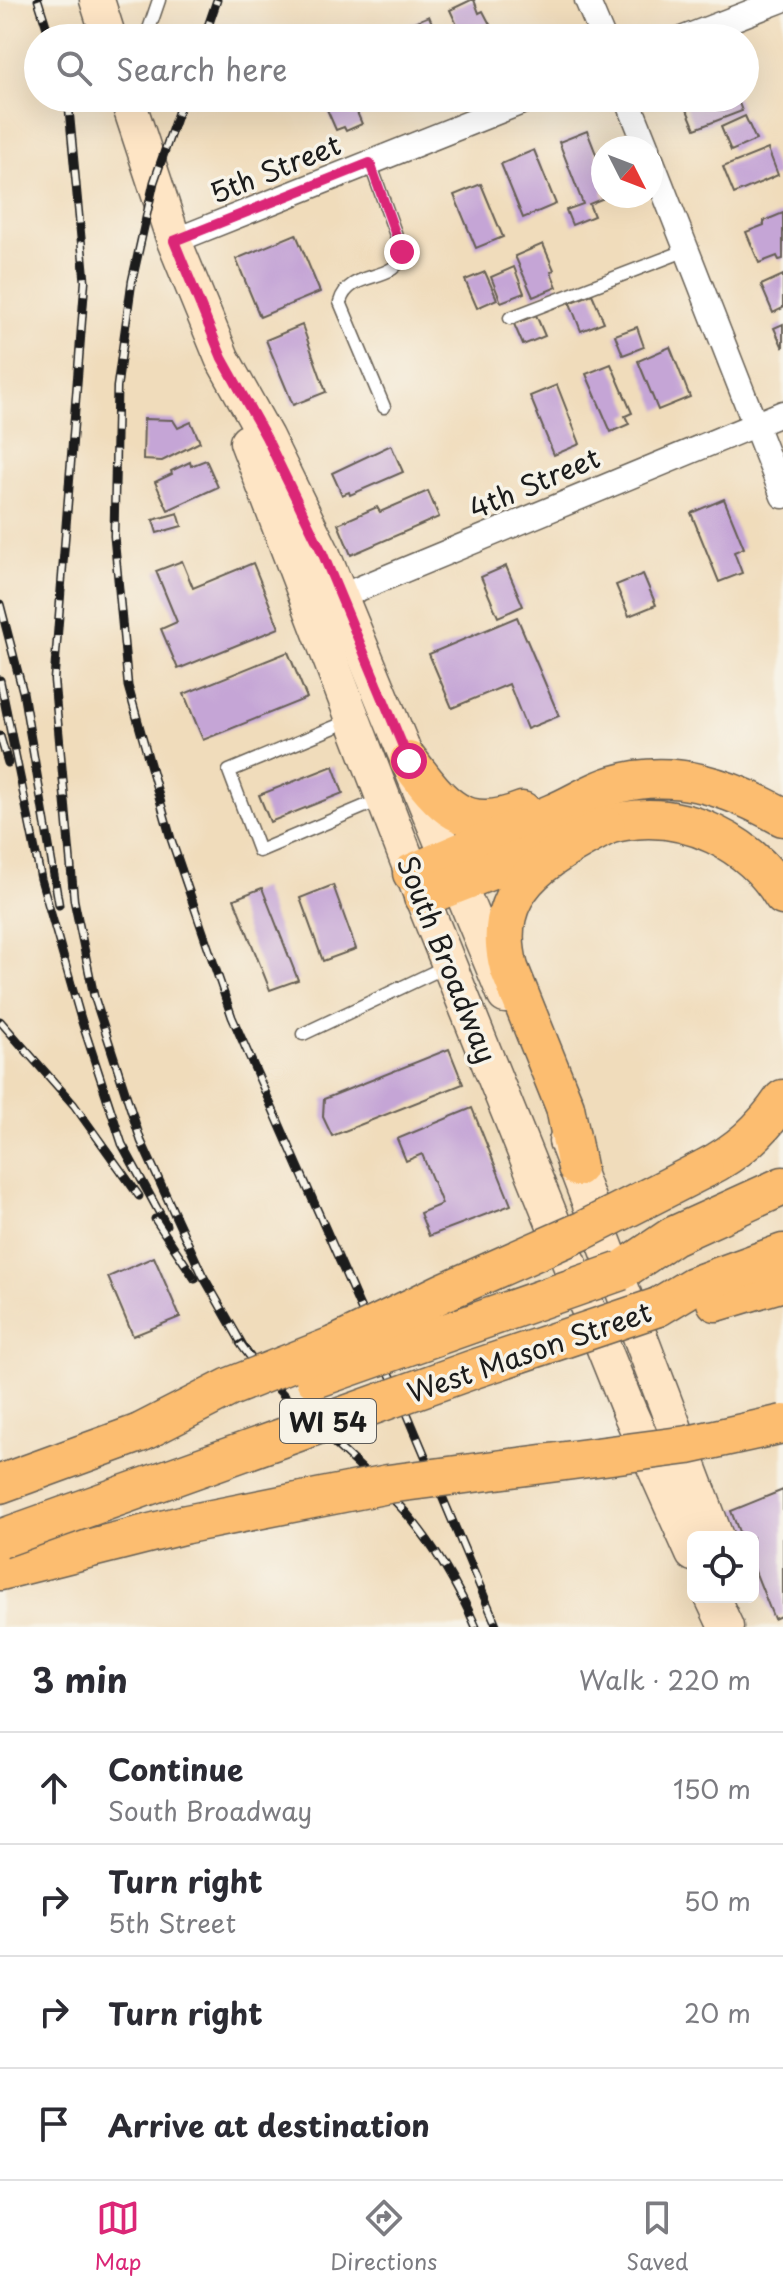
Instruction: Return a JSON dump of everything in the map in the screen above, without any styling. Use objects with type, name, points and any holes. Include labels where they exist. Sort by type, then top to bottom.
[{"type":"main road","points":[[409,761],[450,809],[476,820],[514,814],[581,788],[659,779],[691,780],[741,795],[783,817]]},
{"type":"main road","points":[[418,885],[454,870],[612,785]]},
{"type":"main road","points":[[454,870],[606,826],[654,819],[679,822],[728,841],[751,858],[783,896]]},
{"type":"main road","points":[[577,1167],[565,1107],[509,968],[504,931],[511,902],[530,875],[552,856],[606,826]]},
{"type":"main road","points":[[140,1433],[230,1387],[333,1346],[444,1292],[584,1230],[723,1160],[759,1131],[783,1099]]},
{"type":"main road","points":[[621,1271],[673,1236],[783,1186]]},
{"type":"main road","name":"West Mason Street","points":[[0,1484],[140,1433],[239,1406],[783,1212]]},
{"type":"main road","name":"West Mason Street","points":[[0,1539],[474,1369],[658,1307],[693,1286],[783,1253]]},
{"type":"main road","points":[[658,1307],[706,1305],[783,1282]]},
{"type":"main road","points":[[0,1571],[182,1525],[330,1495],[448,1475],[688,1445],[783,1424]]},
{"type":"street","points":[[97,0],[105,24]]},
{"type":"street","points":[[587,0],[597,24]]},
{"type":"street","points":[[720,24],[782,0]]},
{"type":"street","name":"South Broadway","points":[[132,112],[174,241],[222,358],[241,426],[383,799],[630,1413],[687,1541]]},
{"type":"street","name":"5th Street","points":[[174,241],[497,112]]},
{"type":"street","points":[[633,112],[642,136]]},
{"type":"street","points":[[663,189],[783,496]]},
{"type":"street","name":"South Broadway","points":[[222,358],[266,437],[341,596],[577,1167],[714,1531]]},
{"type":"street","name":"4th Street","points":[[310,609],[783,413]]},
{"type":"street","points":[[715,1603],[726,1627]]},
{"type":"street","points":[[731,1603],[735,1627]]},
{"type":"lane","points":[[151,24],[159,0]]},
{"type":"lane","points":[[370,163],[402,259],[391,270],[352,283],[343,291],[340,302],[384,407]]},
{"type":"lane","points":[[510,318],[687,250]]},
{"type":"lane","points":[[352,719],[229,771],[259,851],[383,799]]},
{"type":"lane","points":[[303,1034],[450,964]]},
{"type":"building","points":[[474,0],[479,13],[483,11],[490,24],[456,24],[450,10]]},
{"type":"building","points":[[429,16],[432,24],[410,24]]},
{"type":"building","points":[[328,112],[357,112],[362,124],[346,131],[344,127],[336,130]]},
{"type":"building","points":[[688,112],[739,112],[695,129]]},
{"type":"building","points":[[745,116],[756,140],[731,151],[721,127]]},
{"type":"building","points":[[587,131],[591,141],[589,204],[594,216],[572,225],[566,210],[583,204],[559,142]]},
{"type":"building","points":[[768,149],[778,175],[734,194],[723,167]]},
{"type":"building","points":[[534,150],[556,204],[523,218],[501,164]]},
{"type":"building","points":[[481,184],[503,237],[476,248],[454,195]]},
{"type":"building","points":[[783,213],[783,259],[779,260],[777,256],[759,263],[746,232]]},
{"type":"building","points":[[296,234],[320,292],[260,317],[236,259]]},
{"type":"building","points":[[543,244],[554,270],[551,272],[557,287],[533,297],[515,256]]},
{"type":"building","points":[[514,267],[524,293],[501,302],[491,277]]},
{"type":"building","points":[[485,272],[497,299],[477,308],[465,280]]},
{"type":"building","points":[[783,275],[783,308],[773,313],[761,285]]},
{"type":"building","points":[[592,294],[604,322],[581,331],[570,303]]},
{"type":"building","points":[[536,315],[545,336],[523,345],[514,324]]},
{"type":"building","points":[[783,324],[783,348],[774,328]]},
{"type":"building","points":[[302,325],[326,392],[293,405],[266,340]]},
{"type":"building","points":[[637,327],[644,347],[623,355],[615,335]]},
{"type":"building","points":[[670,347],[690,397],[658,410],[638,361]]},
{"type":"building","points":[[611,364],[632,413],[625,416],[629,424],[611,432],[586,374]]},
{"type":"building","points":[[557,385],[580,444],[554,455],[530,396]]},
{"type":"building","points":[[144,419],[173,420],[178,428],[191,422],[200,442],[162,461],[143,460]]},
{"type":"building","points":[[391,445],[403,472],[350,495],[349,492],[342,495],[332,473]]},
{"type":"building","points":[[206,460],[218,487],[168,510],[155,482],[190,462],[191,466]]},
{"type":"building","points":[[428,491],[439,517],[351,555],[338,524],[377,507],[380,512]]},
{"type":"building","points":[[724,499],[744,548],[734,552],[742,573],[719,582],[691,513]]},
{"type":"building","points":[[178,513],[182,526],[157,533],[153,520]]},
{"type":"building","points":[[182,561],[193,588],[253,563],[279,628],[178,669],[161,629],[177,622],[156,571]]},
{"type":"building","points":[[506,566],[523,606],[498,617],[481,577]]},
{"type":"building","points":[[643,574],[656,605],[629,616],[616,585]]},
{"type":"building","points":[[517,617],[559,716],[527,729],[509,684],[452,708],[429,654]]},
{"type":"building","points":[[288,652],[307,698],[203,740],[184,694]]},
{"type":"building","points":[[333,766],[343,793],[270,822],[259,795]]},
{"type":"building","points":[[333,885],[356,949],[323,961],[300,898]]},
{"type":"building","points":[[262,888],[298,980],[270,990],[234,899]]},
{"type":"building","points":[[449,1049],[463,1084],[332,1136],[323,1117],[324,1099]]},
{"type":"building","points":[[472,1108],[511,1205],[429,1236],[420,1213],[442,1204],[422,1154],[406,1161],[397,1139]]},
{"type":"building","points":[[154,1257],[180,1317],[133,1336],[108,1277]]},
{"type":"building","points":[[783,1490],[783,1615],[774,1619],[759,1581],[759,1531],[739,1531],[731,1511]]},
{"type":"railway","points":[[38,0],[46,24]]},
{"type":"railway","points":[[209,24],[217,0]]},
{"type":"railway","points":[[69,112],[85,281],[54,680],[74,900],[94,996],[141,1141],[202,1274],[246,1351]]},
{"type":"railway","points":[[178,112],[154,182],[132,281],[117,387],[114,536],[128,686],[171,839],[232,1017],[407,1413],[497,1627]]},
{"type":"railway","points":[[0,604],[23,692],[59,905]]},
{"type":"railway","points":[[0,680],[41,879],[81,1019],[122,1144],[166,1225]]},
{"type":"railway","points":[[0,736],[8,763]]},
{"type":"railway","points":[[0,1021],[74,1105],[139,1196]]},
{"type":"railway","points":[[155,1219],[195,1279]]},
{"type":"railway","points":[[240,1343],[278,1389],[406,1513],[445,1567],[476,1627]]},
{"type":"route","points":[[402,252],[370,163],[174,241],[222,358],[266,437],[322,552],[409,761]]}]
